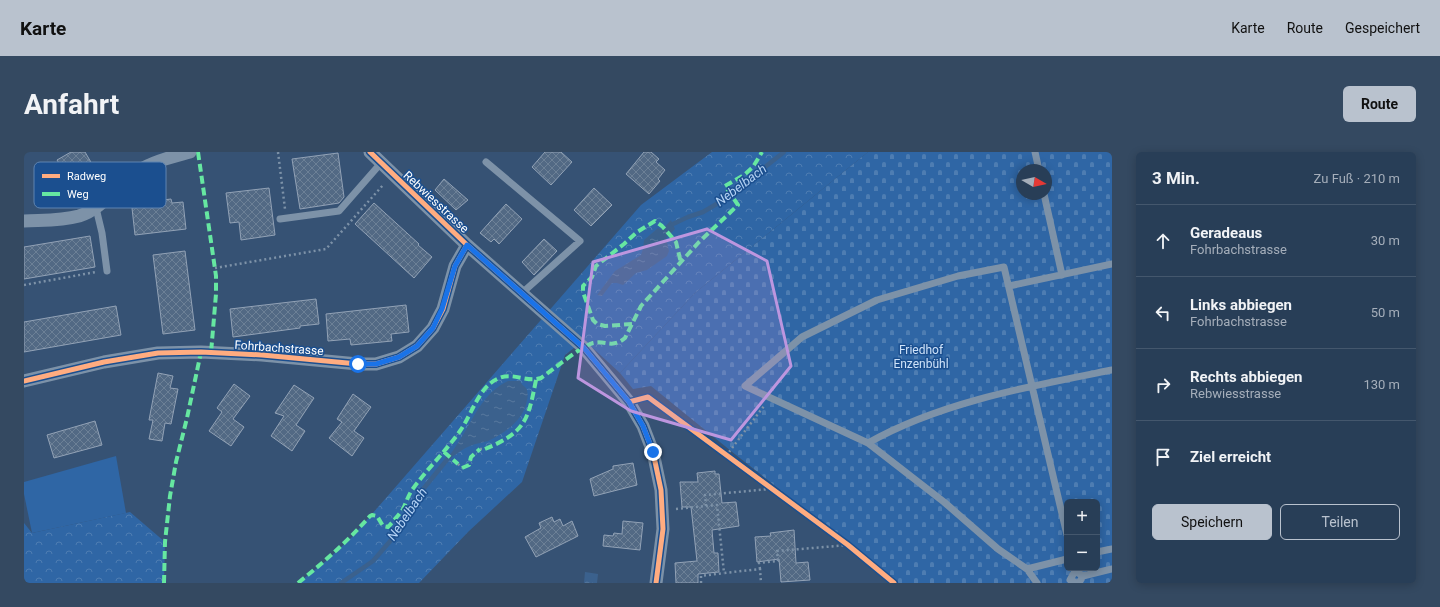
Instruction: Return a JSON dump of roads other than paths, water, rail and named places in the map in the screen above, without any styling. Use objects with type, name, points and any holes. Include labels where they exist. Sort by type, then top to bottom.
[{"type":"street","points":[[156,162],[190,152]]},
{"type":"street","name":"Rebwiesstrasse","points":[[370,152],[392,175],[467,245],[584,348],[629,402],[643,426],[653,452],[661,490],[663,529],[656,583]]},
{"type":"street","points":[[24,221],[60,220],[80,216],[96,208]]},
{"type":"street","name":"Fohrbachstrasse","points":[[24,381],[104,362],[158,353],[201,352],[262,355],[358,364],[376,364],[399,357],[417,346],[433,328],[442,309],[455,266],[467,245]]},
{"type":"lane","points":[[1035,152],[1038,164]]},
{"type":"lane","points":[[486,162],[580,241],[522,293]]},
{"type":"lane","points":[[283,219],[339,211],[381,163]]},
{"type":"lane","points":[[1045,200],[1062,275]]},
{"type":"lane","points":[[96,208],[102,233],[107,271]]},
{"type":"lane","points":[[1009,286],[1112,264]]},
{"type":"lane","points":[[1037,583],[1027,569],[998,549],[944,502],[868,442],[745,386],[802,337],[877,300],[958,276],[1004,267],[1064,522]]},
{"type":"lane","points":[[868,442],[887,431],[922,417],[1033,386],[1112,370]]},
{"type":"lane","points":[[1100,551],[1112,549]]},
{"type":"lane","points":[[1027,569],[1064,560]]},
{"type":"lane","points":[[1076,583],[1070,580],[1075,571],[1083,576],[1112,569]]},
{"type":"lane","points":[[1079,583],[1083,576]]},
{"type":"water","points":[[671,220],[675,229],[666,238],[669,251],[667,256],[647,270],[636,273],[623,285],[612,283],[602,296],[597,295],[615,271],[641,255],[644,240],[658,228],[662,230]]},
{"type":"water","points":[[508,381],[520,381],[527,391],[528,397],[525,407],[518,420],[507,430],[494,438],[474,444],[452,457],[450,455],[484,401],[494,390]]},
{"type":"water","points":[[585,572],[598,574],[597,583],[584,583]]},
{"type":"waterway","name":"Nebelbach","points":[[673,224],[703,212],[737,192],[755,175],[784,152]]},
{"type":"waterway","name":"Nebelbach","points":[[341,583],[373,561],[398,532],[420,493],[450,456]]},
{"type":"park label","name":"Friedhof Enzenbühl","points":[[921,357]]}]
